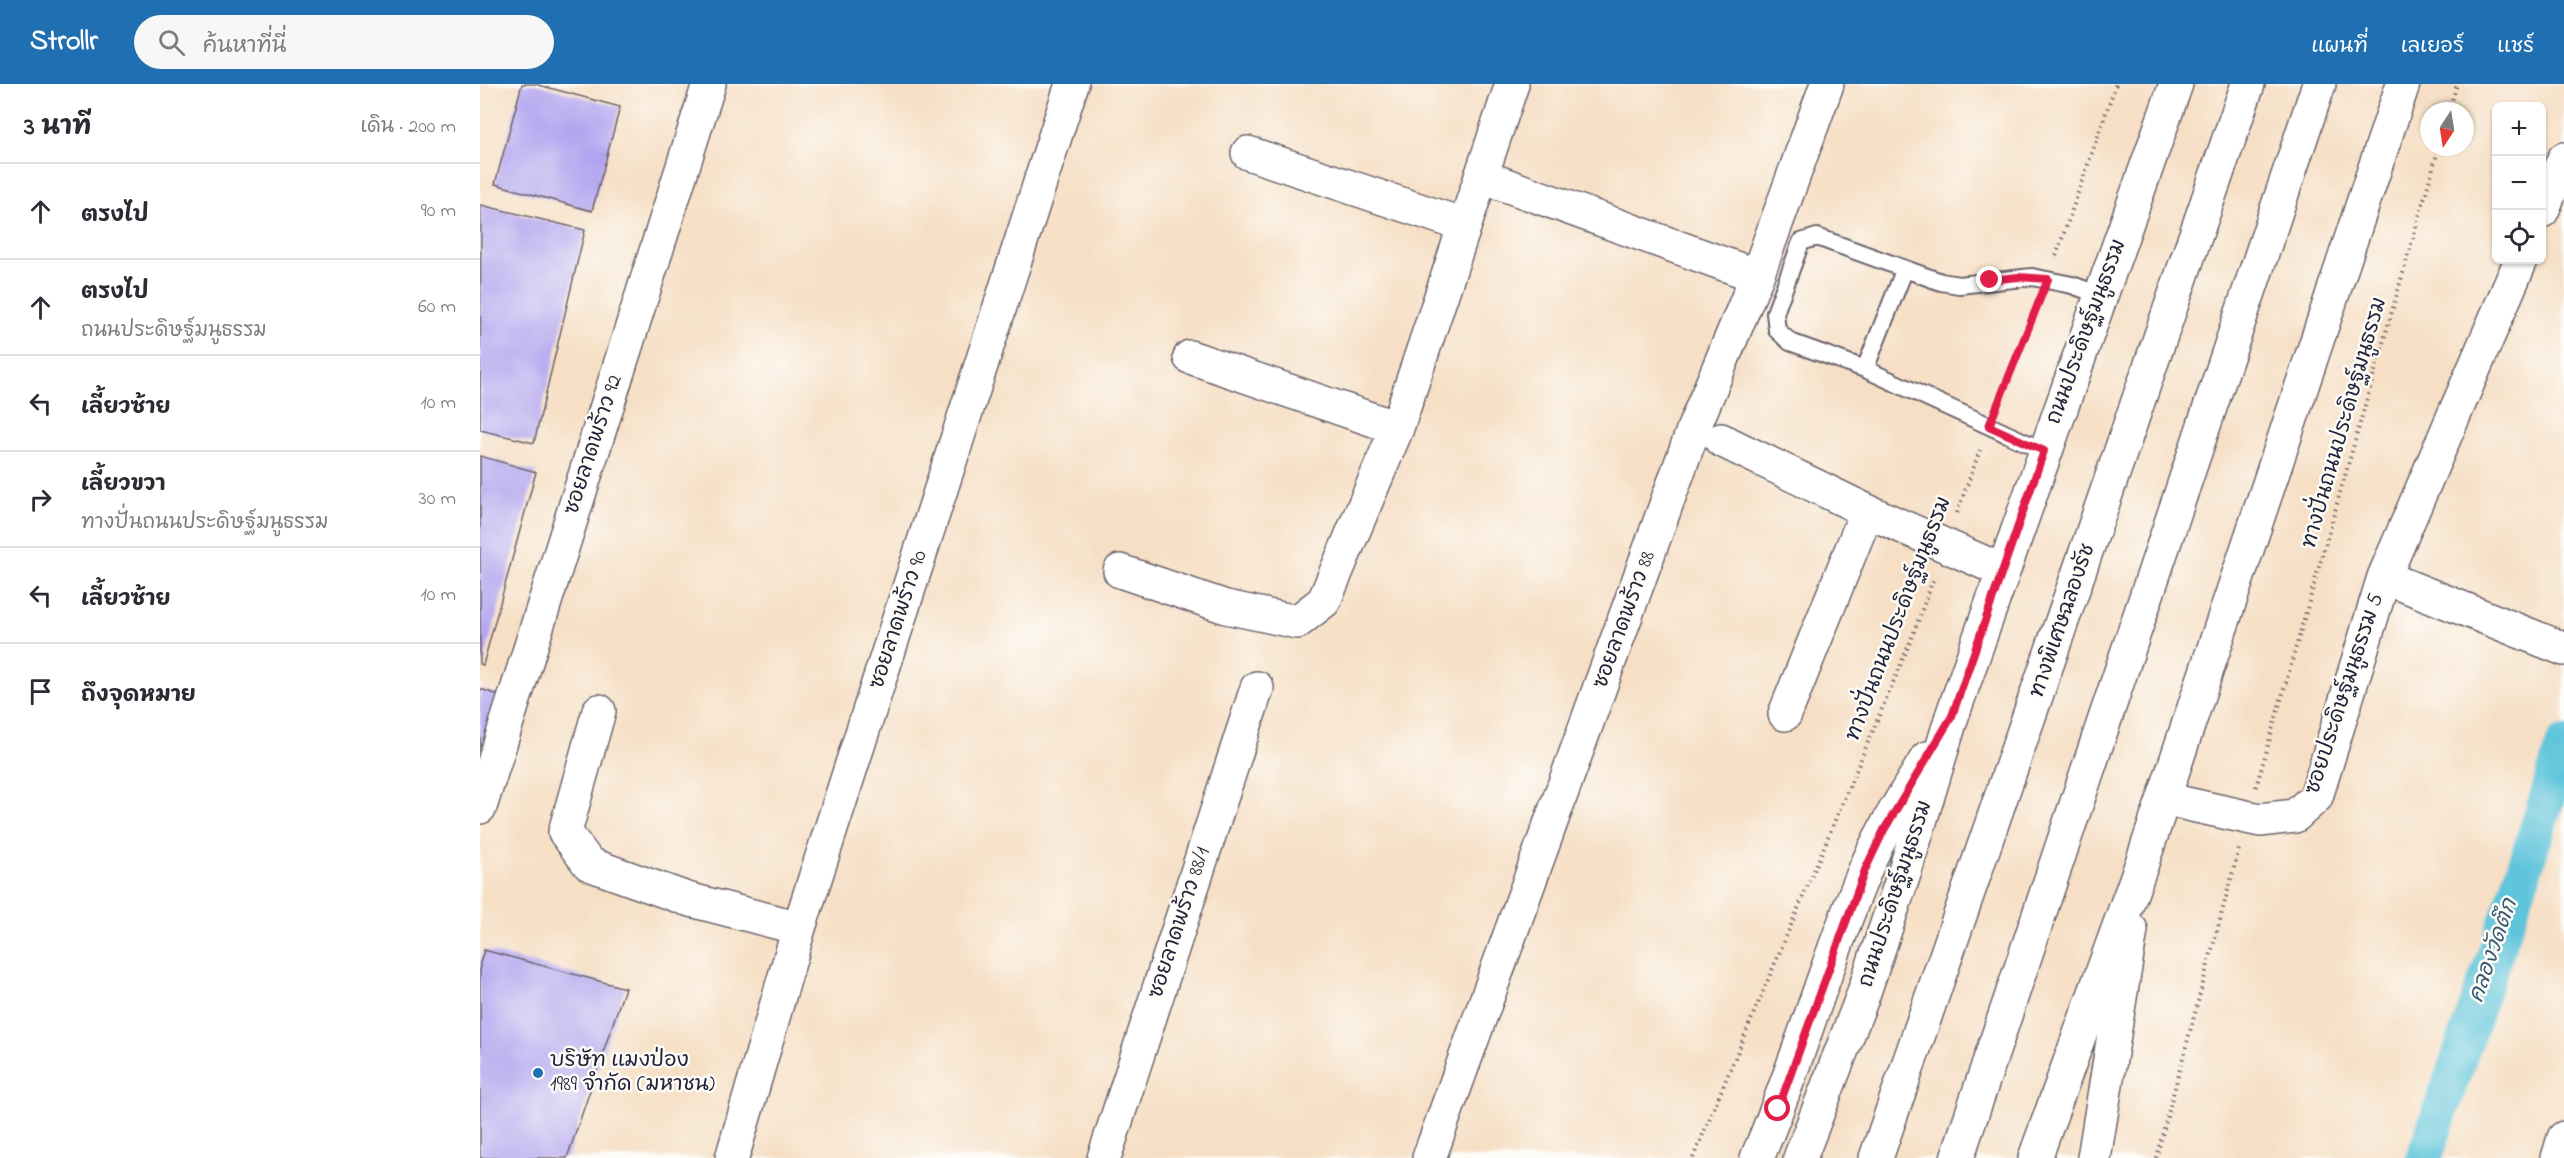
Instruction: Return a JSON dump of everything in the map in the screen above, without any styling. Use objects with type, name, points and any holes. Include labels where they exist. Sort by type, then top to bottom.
[{"type":"main road","name":"ซอยลาดพร้าว 92","points":[[480,807],[709,84]]},
{"type":"main road","name":"ซอยลาดพร้าว 90","points":[[732,1158],[800,928],[1072,84]]},
{"type":"main road","points":[[1120,571],[1226,607],[1297,622],[1324,602],[1397,428],[1512,84]]},
{"type":"main road","name":"ซอยลาดพร้าว 88","points":[[1430,1158],[1695,425],[1757,276],[1827,84]]},
{"type":"main road","name":"ถนนประดิษฐ์มนูธรรม","points":[[1800,1158],[1862,998],[1905,871],[1952,716],[2044,451],[2176,84]]},
{"type":"main road","name":"ทางพิเศษฉลองรัช","points":[[1876,1158],[2248,84]]},
{"type":"main road","points":[[1957,1158],[2319,84]]},
{"type":"main road","points":[[2035,1158],[2142,864],[2403,84]]},
{"type":"main road","points":[[1248,153],[1464,225]]},
{"type":"main road","points":[[2541,210],[2564,159]]},
{"type":"main road","points":[[1481,176],[1757,276]]},
{"type":"main road","name":"ซอยประดิษฐ์มนูธรรม 5","points":[[2164,799],[2260,820],[2295,816],[2316,797],[2384,577],[2519,264]]},
{"type":"main road","points":[[1190,357],[1397,428]]},
{"type":"main road","points":[[1720,440],[1867,511],[2003,571]]},
{"type":"main road","points":[[1785,714],[1867,511]]},
{"type":"main road","name":"ซอยประดิษฐ์มนูธรรม 5","points":[[2384,577],[2564,650]]},
{"type":"main road","name":"ซอยลาดพร้าว 88/1","points":[[1104,1158],[1257,688]]},
{"type":"main road","points":[[599,711],[565,832],[589,864],[687,899],[800,928]]},
{"type":"main road","points":[[1757,1158],[1778,1109],[1865,870],[1884,830],[1952,716]]},
{"type":"main road","points":[[2094,1158],[2142,864]]},
{"type":"main road","points":[[2558,1158],[2564,1138]]},
{"type":"lane","points":[[2044,451],[1865,369],[1790,342],[1777,330],[1775,313],[1801,242],[1816,237],[1904,271],[1959,285],[2018,277],[2048,279],[2100,295]]},
{"type":"lane","points":[[1865,369],[1904,271]]},
{"type":"path","name":"ทางปั่นถนนประดิษฐ์มนูธรรม","points":[[1693,1158],[1911,640],[1989,426],[2048,279],[2116,84]]},
{"type":"path","points":[[2452,102],[2457,84]]},
{"type":"path","name":"ทางปั่นถนนประดิษฐ์มนูธรรม","points":[[2156,1158],[2247,818],[2436,156]]},
{"type":"building","points":[[522,84],[535,84],[620,107],[592,211],[495,184]]},
{"type":"building","points":[[481,205],[585,230],[534,443],[480,430]]},
{"type":"building","points":[[480,456],[536,472],[483,665],[480,664]]},
{"type":"building","points":[[480,689],[499,695],[480,757]]},
{"type":"building","name":"บริษัท แมงป่อง 1989 จำกัด (มหาชน)","points":[[484,950],[625,988],[567,1158],[480,1158],[480,963]]},
{"type":"waterway","name":"คลองวัดตึก","points":[[2424,1158],[2522,877],[2564,744]]},
{"type":"place","name":"บริษัท แมงป่อง 1989 จำกัด (มหาชน)","points":[[538,1073]]},
{"type":"route","points":[[1778,1109],[1865,870],[1884,830],[1952,716],[2044,451],[1989,426],[2048,279],[2018,277],[1990,280]]}]
